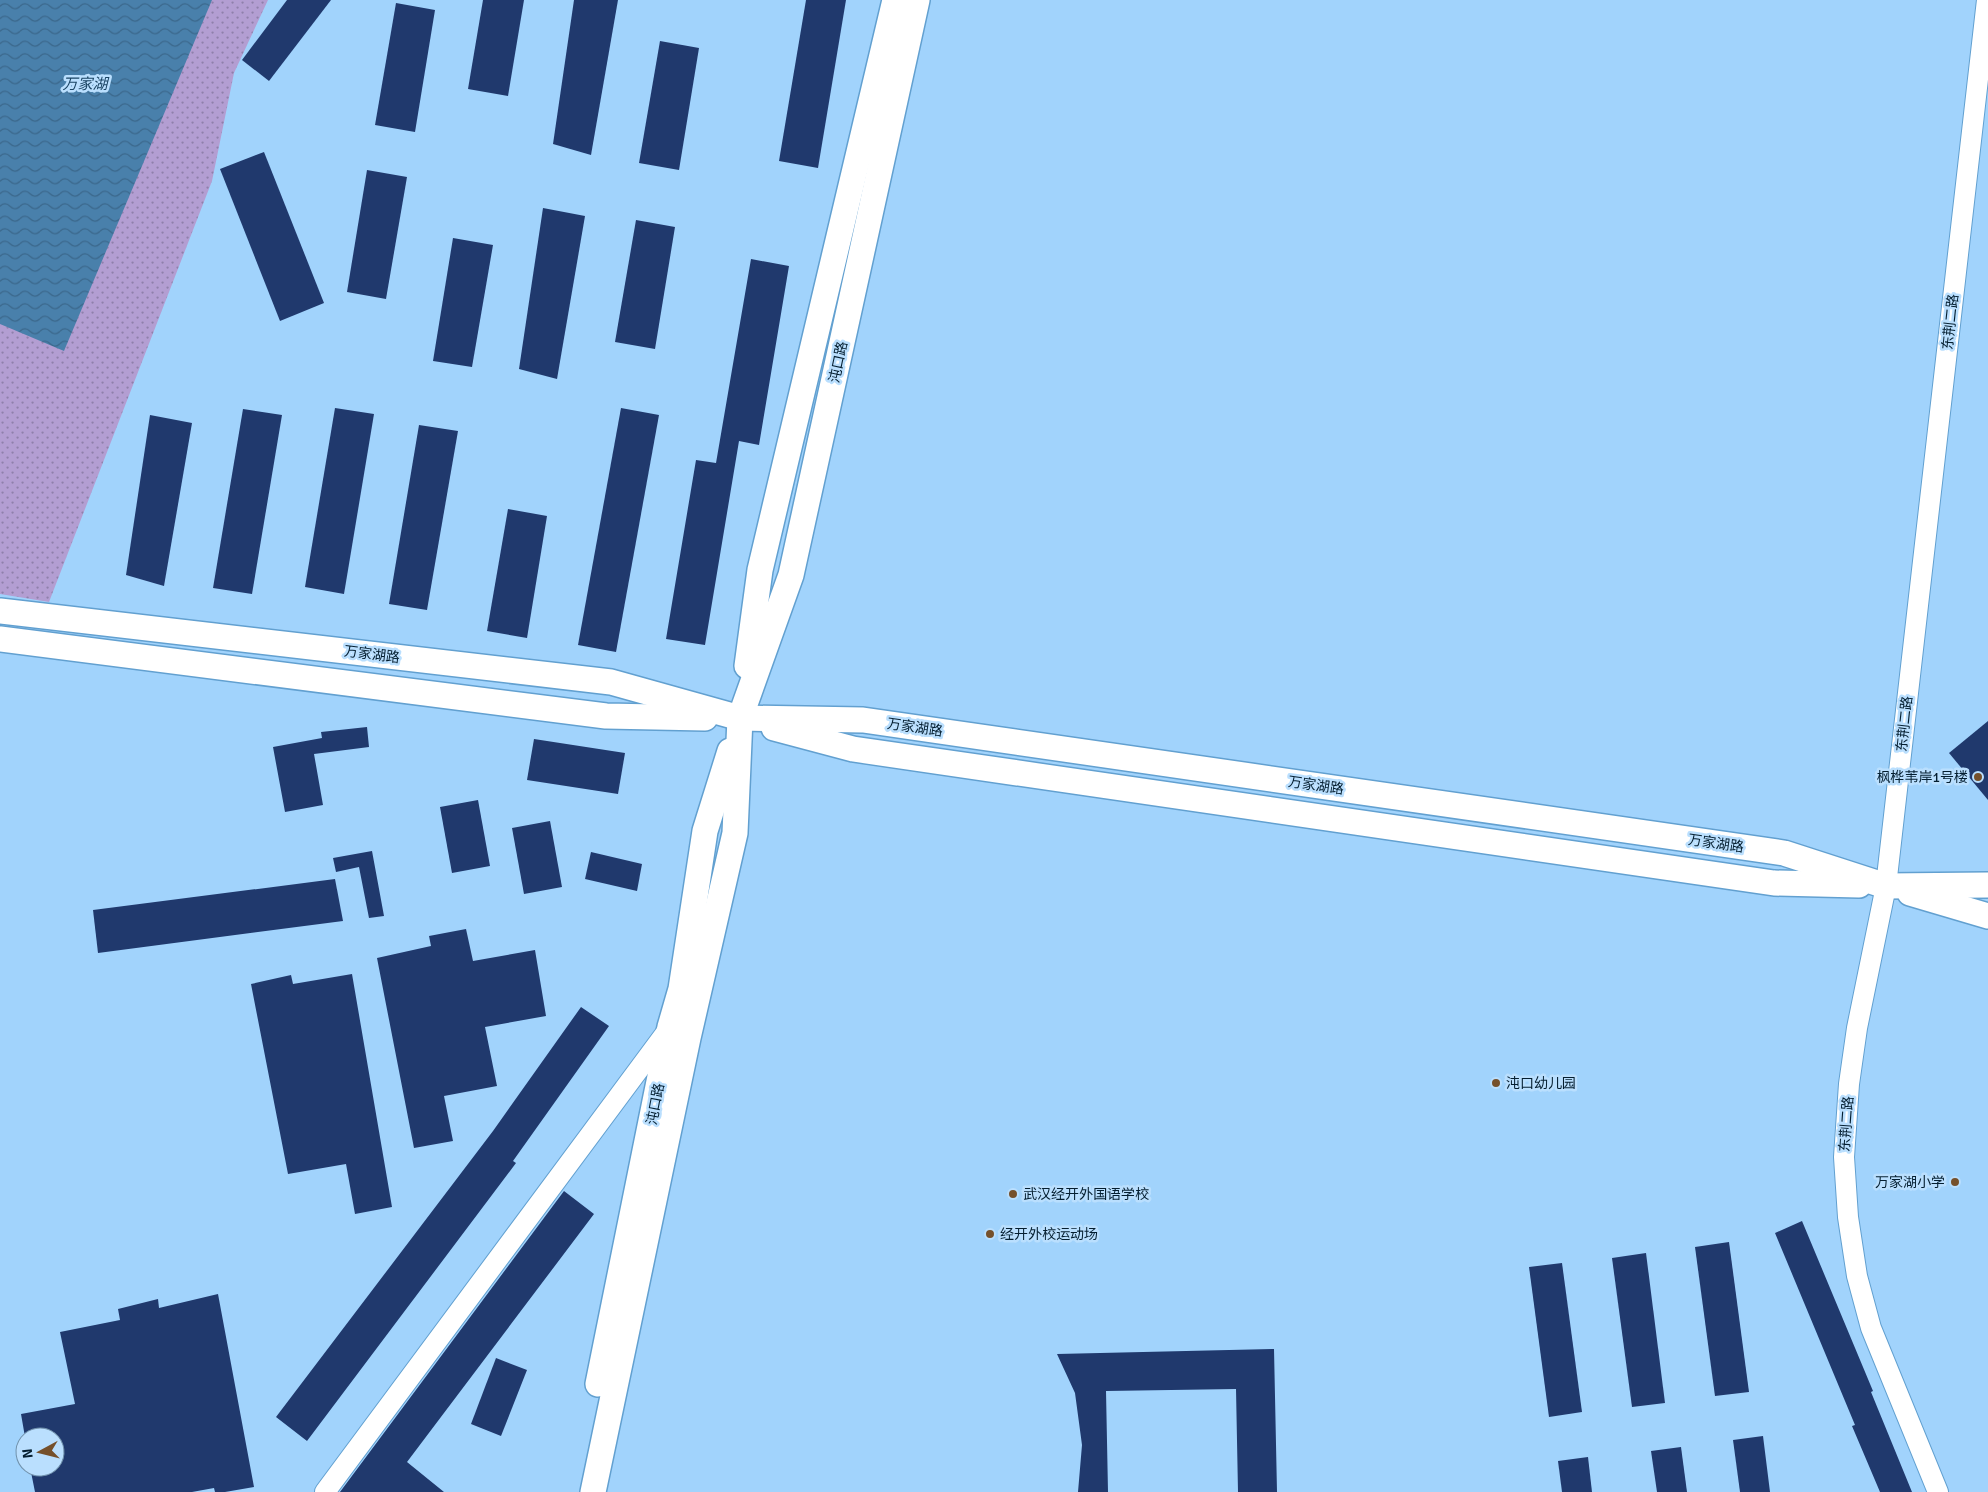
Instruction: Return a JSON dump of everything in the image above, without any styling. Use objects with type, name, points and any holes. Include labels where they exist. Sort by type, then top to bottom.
[{"type":"main road","name":"沌口路","points":[[576,1492],[679,1032],[735,833],[740,718],[760,570],[895,0]]},
{"type":"main road","name":"沌口路","points":[[740,718],[791,575],[917,0]]},
{"type":"main road","name":"万家湖路","points":[[0,611],[611,682],[853,749],[1774,883],[1886,886],[1988,885]]},
{"type":"main road","name":"万家湖路","points":[[0,639],[606,716],[740,718]]},
{"type":"main road","name":"万家湖路","points":[[1886,886],[1988,916]]},
{"type":"main road","name":"沌口路","points":[[593,1492],[679,1032]]},
{"type":"street","name":"东荆二路","points":[[1938,1492],[1871,1328],[1856,1276],[1848,1217],[1844,1157],[1849,1084],[1857,1028],[1886,886],[1987,0]]},
{"type":"street","points":[[325,1492],[679,1032]]},
{"type":"shaded area","points":[[0,0],[268,0],[234,73],[212,181],[49,602],[0,594]]},
{"type":"water","name":"万家湖","points":[[0,0],[212,0],[64,351],[0,324]]},
{"type":"building","points":[[287,0],[331,0],[269,81],[242,60]]},
{"type":"building","points":[[483,0],[524,0],[508,96],[468,89]]},
{"type":"building","points":[[574,0],[618,0],[591,155],[553,144]]},
{"type":"building","points":[[806,0],[846,0],[818,168],[779,161]]},
{"type":"building","points":[[396,3],[435,10],[415,132],[375,125]]},
{"type":"building","points":[[660,41],[699,48],[679,170],[639,163]]},
{"type":"building","points":[[264,152],[324,303],[280,321],[220,169]]},
{"type":"building","points":[[367,170],[407,177],[386,299],[347,292]]},
{"type":"building","points":[[543,208],[585,216],[557,379],[519,369]]},
{"type":"building","points":[[636,220],[675,227],[655,349],[615,342]]},
{"type":"building","points":[[453,238],[493,245],[472,367],[433,361]]},
{"type":"building","points":[[751,259],[789,266],[759,445],[739,441],[705,645],[666,639],[696,460],[716,463]]},
{"type":"building","points":[[335,408],[374,414],[344,594],[305,587]]},
{"type":"building","points":[[621,408],[659,415],[616,652],[578,645]]},
{"type":"building","points":[[243,409],[282,415],[252,594],[213,588]]},
{"type":"building","points":[[150,415],[192,423],[164,586],[126,575]]},
{"type":"building","points":[[419,425],[458,431],[427,610],[389,604]]},
{"type":"building","points":[[508,509],[547,516],[527,638],[487,631]]},
{"type":"building","name":"枫桦苇岸1号楼","points":[[1988,721],[1988,800],[1949,753]]},
{"type":"building","points":[[367,727],[369,747],[314,754],[323,805],[285,812],[273,747],[322,738],[321,732]]},
{"type":"building","points":[[534,739],[625,753],[618,794],[527,780]]},
{"type":"building","points":[[478,800],[490,866],[452,873],[440,807]]},
{"type":"building","points":[[550,821],[562,887],[524,894],[512,828]]},
{"type":"building","points":[[372,851],[384,916],[369,918],[359,867],[336,872],[333,858]]},
{"type":"building","points":[[591,852],[642,864],[637,891],[585,879]]},
{"type":"building","points":[[335,879],[343,921],[98,953],[93,910]]},
{"type":"building","points":[[466,929],[473,961],[535,950],[546,1016],[485,1027],[497,1086],[444,1096],[453,1141],[414,1148],[377,958],[431,946],[429,936]]},
{"type":"building","points":[[352,974],[392,1207],[355,1214],[346,1164],[288,1174],[251,984],[291,975],[293,984]]},
{"type":"building","points":[[581,1007],[609,1026],[513,1161],[516,1163],[307,1441],[276,1417],[493,1131]]},
{"type":"building","points":[[564,1191],[594,1214],[407,1462],[444,1492],[340,1492]]},
{"type":"building","points":[[1802,1221],[1873,1391],[1871,1392],[1912,1492],[1880,1492],[1852,1426],[1855,1425],[1775,1233]]},
{"type":"building","points":[[1729,1242],[1749,1392],[1715,1396],[1695,1247]]},
{"type":"building","points":[[1646,1253],[1665,1403],[1632,1407],[1612,1258]]},
{"type":"building","points":[[1562,1263],[1582,1412],[1549,1417],[1529,1267]]},
{"type":"building","points":[[218,1294],[254,1487],[225,1492],[215,1492],[214,1488],[192,1492],[35,1492],[32,1477],[65,1477],[65,1427],[23,1427],[21,1414],[75,1404],[60,1332],[120,1320],[118,1309],[158,1299],[159,1308]]},
{"type":"building","points":[[1274,1349],[1277,1492],[1238,1492],[1236,1389],[1106,1391],[1108,1492],[1078,1492],[1082,1445],[1075,1393],[1057,1354]]},
{"type":"building","points":[[496,1358],[527,1370],[501,1436],[471,1424]]},
{"type":"building","points":[[1763,1436],[1770,1492],[1740,1492],[1733,1440]]},
{"type":"building","points":[[1681,1447],[1687,1492],[1657,1492],[1651,1451]]},
{"type":"building","points":[[1588,1457],[1592,1492],[1562,1492],[1558,1461]]},
{"type":"place","name":"枫桦苇岸1号楼","points":[[1978,777]]},
{"type":"place","name":"沌口幼儿园","points":[[1496,1083]]},
{"type":"place","name":"万家湖小学","points":[[1955,1182]]},
{"type":"place","name":"武汉经开外国语学校","points":[[1013,1194]]},
{"type":"place","name":"经开外校运动场","points":[[990,1234]]}]
